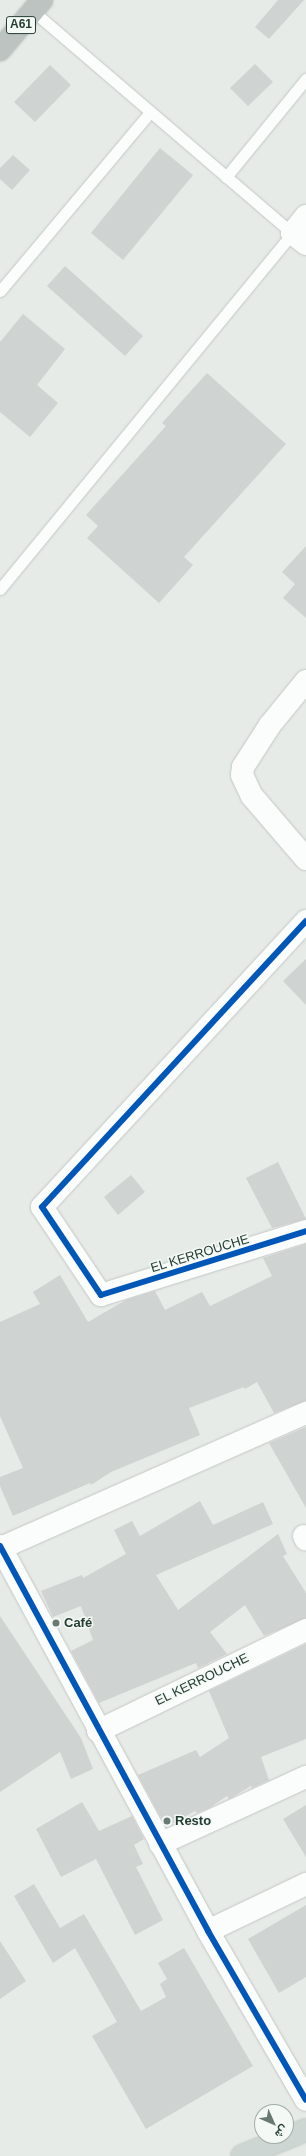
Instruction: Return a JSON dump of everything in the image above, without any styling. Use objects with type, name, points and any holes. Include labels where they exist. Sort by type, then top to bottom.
[{"type":"highway","name":"A61","points":[[0,50],[37,5]]},
{"type":"main road","points":[[242,2156],[306,2130]]},
{"type":"street","points":[[299,239],[306,216]]},
{"type":"street","points":[[306,681],[270,725],[243,767],[242,775],[252,796],[306,859]]},
{"type":"street","name":"EL KERROUCHE","points":[[306,921],[42,1207],[101,1295],[306,1231]]},
{"type":"street","points":[[306,1413],[0,1547],[98,1731],[208,1931],[306,2100]]},
{"type":"street","name":"EL KERROUCHE","points":[[98,1731],[306,1630]]},
{"type":"street","points":[[160,1844],[306,1777]]},
{"type":"street","points":[[208,1931],[306,1884]]},
{"type":"lane","points":[[0,589],[299,239],[150,112],[37,5]]},
{"type":"lane","points":[[226,176],[306,78]]},
{"type":"lane","points":[[0,291],[150,112]]},
{"type":"building","points":[[278,0],[304,0],[269,39],[255,27]]},
{"type":"building","points":[[255,64],[273,82],[248,106],[230,88]]},
{"type":"building","points":[[50,65],[71,85],[35,122],[14,102]]},
{"type":"building","points":[[160,148],[193,175],[123,260],[91,233]]},
{"type":"building","points":[[13,155],[30,170],[12,190],[0,179],[0,168]]},
{"type":"building","points":[[65,266],[143,336],[125,356],[47,286]]},
{"type":"building","points":[[23,314],[65,349],[37,385],[58,403],[30,437],[0,412],[0,342]]},
{"type":"building","points":[[207,373],[286,444],[184,557],[193,565],[159,603],[87,538],[98,526],[86,515],[166,426],[162,423]]},
{"type":"building","points":[[306,546],[306,618],[283,598],[295,584],[282,572]]},
{"type":"building","points":[[306,959],[306,1005],[283,981]]},
{"type":"building","points":[[278,1162],[306,1219],[272,1228],[246,1178]]},
{"type":"building","points":[[131,1175],[145,1192],[118,1215],[104,1197]]},
{"type":"building","points":[[306,1244],[306,1401],[274,1413],[257,1382],[245,1389],[244,1387],[189,1408],[200,1435],[111,1472],[91,1485],[90,1483],[13,1516],[0,1486],[0,1477],[23,1468],[0,1416],[0,1322],[40,1304],[33,1292],[60,1275],[88,1322],[126,1300],[155,1291],[165,1310],[202,1292],[210,1306],[272,1276],[263,1258]]},
{"type":"building","points":[[306,1427],[306,1508],[269,1443]]},
{"type":"building","points":[[200,1501],[213,1525],[263,1502],[273,1524],[156,1575],[178,1610],[278,1534],[287,1554],[283,1556],[306,1593],[306,1618],[264,1636],[245,1605],[210,1632],[227,1654],[198,1668],[196,1663],[99,1703],[71,1651],[93,1640],[81,1606],[53,1617],[41,1591],[82,1575],[83,1578],[126,1554],[114,1530],[132,1521],[140,1536]]},
{"type":"building","points":[[0,1616],[81,1738],[93,1769],[71,1779],[60,1752],[0,1792]]},
{"type":"building","points":[[306,1644],[306,1739],[261,1757],[269,1780],[252,1788],[251,1786],[229,1799],[227,1796],[209,1808],[197,1813],[195,1811],[166,1827],[138,1775],[196,1750],[200,1757],[229,1738],[209,1691]]},
{"type":"building","points":[[82,1802],[99,1831],[132,1816],[144,1839],[134,1845],[143,1864],[136,1867],[163,1920],[135,1935],[96,1859],[61,1877],[36,1829]]},
{"type":"building","points":[[306,1805],[306,1857],[283,1819]]},
{"type":"building","points":[[34,1884],[60,1928],[84,1914],[141,2011],[166,1997],[160,1984],[167,1979],[158,1963],[184,1948],[253,2066],[146,2129],[92,2036],[117,2022],[75,1948],[53,1963],[14,1896]]},
{"type":"building","points":[[306,1905],[306,1977],[279,1993],[248,1939]]},
{"type":"building","points":[[0,1941],[26,1981],[0,1999]]},
{"type":"cycle path","points":[[306,921],[42,1207],[101,1295],[306,1231]]},
{"type":"cycle path","points":[[0,1546],[208,1931],[306,2100]]},
{"type":"place","name":"Café","points":[[56,1623]]},
{"type":"place","name":"Resto","points":[[167,1821]]}]
